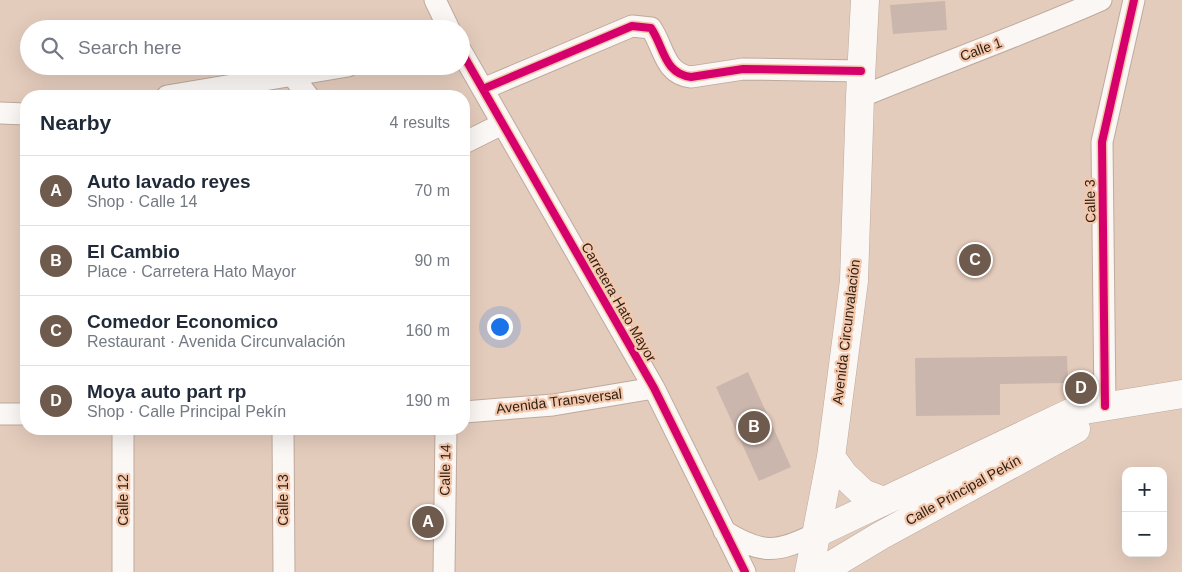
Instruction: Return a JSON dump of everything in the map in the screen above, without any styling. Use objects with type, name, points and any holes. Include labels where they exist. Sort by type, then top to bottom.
[{"type":"main road","name":"Avenida Circunvalación","points":[[809,572],[831,457],[854,281],[860,84],[865,0]]},
{"type":"main road","name":"Calle Principal Pekín","points":[[817,533],[1072,412],[1182,394]]},
{"type":"main road","name":"Calle Principal Pekín","points":[[820,572],[880,536],[1076,428],[1105,406]]},
{"type":"main road","points":[[831,457],[844,476],[862,493],[884,501]]},
{"type":"street","points":[[435,0],[445,20]]},
{"type":"street","name":"Calle 1","points":[[860,84],[923,71],[1032,30],[1102,0]]},
{"type":"street","name":"Calle 3","points":[[1105,406],[1102,142],[1134,0]]},
{"type":"street","points":[[483,89],[632,26],[651,28],[657,36],[671,69],[683,76],[691,77],[743,69],[860,84]]},
{"type":"street","name":"Carretera Hato Mayor","points":[[470,67],[654,388],[745,572]]},
{"type":"street","points":[[203,90],[292,75],[303,90]]},
{"type":"street","points":[[0,113],[20,114]]},
{"type":"street","points":[[470,140],[502,124]]},
{"type":"street","name":"Avenida Transversal","points":[[470,412],[552,405],[654,388]]},
{"type":"street","points":[[0,414],[20,414]]},
{"type":"street","name":"Calle 12","points":[[123,435],[123,572]]},
{"type":"street","name":"Calle 13","points":[[283,435],[284,572]]},
{"type":"street","name":"Calle 14","points":[[444,572],[446,435]]},
{"type":"street","points":[[724,532],[751,546],[765,549],[792,545],[817,533]]},
{"type":"building","points":[[945,1],[947,30],[893,34],[890,5]]},
{"type":"building","points":[[1067,356],[1068,383],[1000,384],[1000,415],[916,416],[915,358]]},
{"type":"building","points":[[748,372],[791,467],[759,481],[716,387]]},
{"type":"cycle path","points":[[1105,406],[1102,142],[1134,0]]},
{"type":"cycle path","points":[[483,89],[632,26],[651,28],[670,65],[675,71],[691,77],[743,69],[861,71]]},
{"type":"cycle path","points":[[470,67],[654,388],[745,572]]},
{"type":"place","name":"Comedor Economico","points":[[975,260]]},
{"type":"place","name":"Moya auto part rp","points":[[1081,388]]},
{"type":"place","name":"El Cambio","points":[[754,427]]},
{"type":"place","name":"Auto lavado reyes","points":[[428,522]]}]
